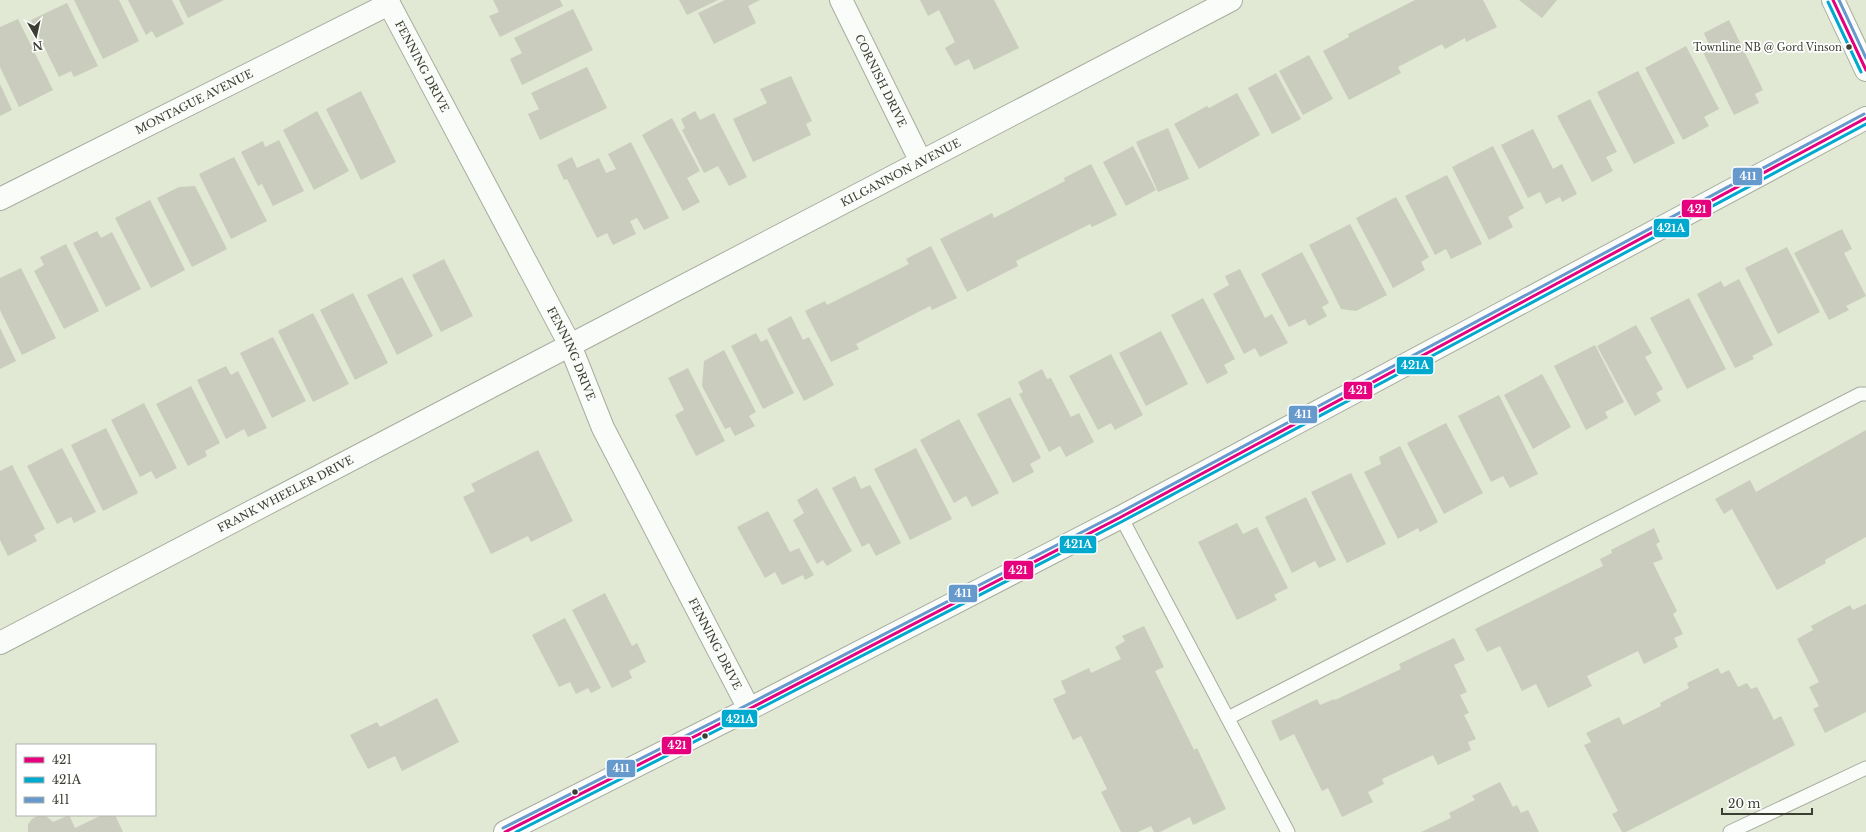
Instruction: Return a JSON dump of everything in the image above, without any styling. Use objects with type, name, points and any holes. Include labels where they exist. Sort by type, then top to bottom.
[{"type":"street","name":"CORNISH DRIVE","points":[[841,0],[921,162]]},
{"type":"street","name":"KILGANNON AVENUE","points":[[570,345],[1231,0]]},
{"type":"street","points":[[1834,0],[1866,70]]},
{"type":"street","name":"MONTAGUE AVENUE","points":[[0,199],[388,2]]},
{"type":"street","name":"FENNING DRIVE","points":[[388,2],[570,345],[603,428],[750,709]]},
{"type":"street","points":[[505,832],[750,709],[1121,517],[1866,118]]},
{"type":"street","name":"FRANK WHEELER DRIVE","points":[[0,643],[570,345]]},
{"type":"lane","points":[[1228,718],[1852,398],[1860,394],[1866,394]]},
{"type":"lane","points":[[1121,517],[1288,832]]},
{"type":"lane","points":[[1730,832],[1866,768]]},
{"type":"building","points":[[74,0],[119,0],[139,41],[103,59]]},
{"type":"building","points":[[128,0],[172,0],[184,24],[156,38],[152,31],[146,35]]},
{"type":"building","points":[[179,0],[224,0],[188,18]]},
{"type":"building","points":[[493,0],[560,0],[563,6],[500,37],[489,16],[499,12]]},
{"type":"building","points":[[679,0],[718,0],[687,15]]},
{"type":"building","points":[[725,0],[760,0],[748,6],[756,23],[714,44],[698,13]]},
{"type":"building","points":[[920,0],[994,0],[1019,48],[974,70],[969,59],[955,66],[945,48],[955,42],[939,10],[928,16]]},
{"type":"building","points":[[1415,0],[1483,0],[1497,27],[1466,42],[1465,38],[1445,49],[1442,44],[1398,67],[1401,73],[1349,100],[1323,51],[1349,37],[1348,34]]},
{"type":"building","points":[[1519,0],[1557,0],[1542,18]]},
{"type":"building","points":[[67,3],[98,66],[74,77],[71,71],[59,77],[31,20]]},
{"type":"building","points":[[573,9],[593,50],[522,85],[510,59],[522,53],[514,38]]},
{"type":"building","points":[[18,19],[53,90],[19,107],[0,67],[0,27]]},
{"type":"building","points":[[1729,20],[1763,90],[1755,94],[1759,103],[1734,115],[1703,52],[1711,49],[1704,33]]},
{"type":"building","points":[[1686,46],[1719,109],[1704,117],[1709,126],[1683,140],[1645,68]]},
{"type":"building","points":[[1309,55],[1333,99],[1303,115],[1279,71]]},
{"type":"building","points":[[587,67],[607,108],[540,140],[528,114],[539,109],[531,93]]},
{"type":"building","points":[[1638,71],[1675,143],[1634,164],[1597,92]]},
{"type":"building","points":[[1276,73],[1301,119],[1272,134],[1248,88]]},
{"type":"building","points":[[791,76],[812,121],[806,124],[811,135],[753,162],[733,119],[767,103],[760,89]]},
{"type":"building","points":[[0,84],[12,110],[0,116]]},
{"type":"building","points":[[361,91],[396,162],[361,180],[326,109]]},
{"type":"building","points":[[1237,93],[1260,135],[1199,169],[1174,124],[1207,106],[1209,108]]},
{"type":"building","points":[[1590,99],[1617,152],[1606,157],[1613,171],[1592,182],[1557,116]]},
{"type":"building","points":[[317,111],[349,171],[314,190],[283,130]]},
{"type":"building","points":[[695,111],[700,120],[714,113],[747,177],[729,186],[718,166],[704,173],[682,130],[685,128],[681,119]]},
{"type":"building","points":[[672,118],[700,171],[687,178],[700,202],[683,211],[642,135]]},
{"type":"building","points":[[1168,128],[1189,179],[1158,192],[1136,142]]},
{"type":"building","points":[[1533,129],[1553,169],[1562,164],[1577,194],[1562,202],[1560,197],[1546,204],[1540,192],[1528,198],[1501,145]]},
{"type":"building","points":[[279,140],[304,191],[273,206],[262,184],[258,186],[241,152],[263,141],[265,147]]},
{"type":"building","points":[[631,142],[669,218],[644,230],[637,218],[630,221],[636,234],[613,245],[607,233],[597,238],[567,179],[564,180],[557,165],[572,157],[577,168],[599,158],[606,173],[616,169],[608,154]]},
{"type":"building","points":[[1133,146],[1156,190],[1126,206],[1103,162]]},
{"type":"building","points":[[1493,146],[1524,208],[1508,217],[1513,227],[1489,240],[1452,167]]},
{"type":"building","points":[[234,157],[267,221],[231,239],[199,174]]},
{"type":"building","points":[[1091,164],[1117,215],[1092,227],[1090,224],[1016,261],[1018,266],[967,292],[940,239],[992,213],[994,218],[1065,181],[1064,178]]},
{"type":"building","points":[[1447,175],[1482,244],[1451,259],[1446,249],[1435,255],[1405,196]]},
{"type":"building","points":[[195,186],[227,249],[192,267],[157,198],[179,187]]},
{"type":"building","points":[[1396,197],[1429,257],[1421,262],[1425,270],[1393,288],[1356,218]]},
{"type":"building","points":[[150,200],[185,270],[151,288],[115,218]]},
{"type":"building","points":[[1350,224],[1387,295],[1356,311],[1341,309],[1309,245]]},
{"type":"building","points":[[1842,229],[1852,249],[1844,253],[1866,296],[1846,306],[1849,310],[1829,320],[1794,253]]},
{"type":"building","points":[[97,231],[101,238],[112,232],[141,289],[106,307],[73,243]]},
{"type":"building","points":[[66,244],[99,311],[64,329],[34,271],[44,265],[40,257]]},
{"type":"building","points":[[931,246],[957,298],[932,310],[930,306],[856,344],[859,349],[831,362],[805,311],[825,301],[827,305],[909,264],[906,259]]},
{"type":"building","points":[[1787,247],[1820,312],[1778,334],[1745,268]]},
{"type":"building","points":[[1302,252],[1329,303],[1322,307],[1327,316],[1309,326],[1305,319],[1289,327],[1261,274]]},
{"type":"building","points":[[444,259],[473,316],[441,332],[412,275]]},
{"type":"building","points":[[21,268],[56,338],[22,355],[0,310],[0,278]]},
{"type":"building","points":[[1240,269],[1265,318],[1272,314],[1288,343],[1260,357],[1255,348],[1244,354],[1213,294],[1229,285],[1225,276]]},
{"type":"building","points":[[402,277],[433,336],[397,355],[367,295]]},
{"type":"building","points":[[1739,279],[1773,345],[1752,356],[1754,359],[1735,368],[1697,294],[1721,281],[1724,287]]},
{"type":"building","points":[[353,293],[388,363],[355,380],[320,310]]},
{"type":"building","points":[[1203,298],[1235,359],[1224,365],[1228,373],[1207,384],[1171,315]]},
{"type":"building","points":[[1689,298],[1726,369],[1687,389],[1650,318]]},
{"type":"building","points":[[313,313],[349,384],[313,402],[278,331]]},
{"type":"building","points":[[791,316],[803,340],[809,337],[834,385],[804,401],[767,329]]},
{"type":"building","points":[[1636,325],[1652,353],[1645,357],[1663,389],[1656,393],[1661,401],[1635,416],[1597,346]]},
{"type":"building","points":[[0,328],[16,361],[0,369]]},
{"type":"building","points":[[1161,331],[1188,384],[1146,406],[1119,353]]},
{"type":"building","points":[[756,333],[761,342],[767,339],[794,393],[763,409],[731,346]]},
{"type":"building","points":[[273,337],[306,401],[272,418],[240,353]]},
{"type":"building","points":[[1595,345],[1624,402],[1605,412],[1608,418],[1586,430],[1554,366]]},
{"type":"building","points":[[724,350],[756,412],[749,416],[755,426],[735,436],[730,427],[725,429],[702,386],[704,361]]},
{"type":"building","points":[[1111,354],[1143,415],[1115,430],[1111,423],[1098,430],[1069,376]]},
{"type":"building","points":[[226,366],[231,375],[238,371],[267,428],[248,437],[244,429],[226,439],[197,380]]},
{"type":"building","points":[[688,368],[725,441],[696,456],[675,415],[684,410],[668,378]]},
{"type":"building","points":[[1042,369],[1047,379],[1051,378],[1071,417],[1079,413],[1094,442],[1066,457],[1060,446],[1049,452],[1019,394],[1023,392],[1018,382]]},
{"type":"building","points":[[1542,374],[1571,427],[1533,449],[1504,395]]},
{"type":"building","points":[[191,386],[220,443],[205,451],[207,456],[188,466],[156,404]]},
{"type":"building","points":[[1499,395],[1538,474],[1510,488],[1503,476],[1491,482],[1458,416]]},
{"type":"building","points":[[1010,397],[1041,458],[1030,464],[1034,472],[1013,483],[977,414]]},
{"type":"building","points":[[144,403],[177,468],[156,479],[151,471],[140,477],[111,420]]},
{"type":"building","points":[[959,419],[999,493],[972,507],[966,496],[954,503],[920,440]]},
{"type":"building","points":[[1446,423],[1483,493],[1444,514],[1407,443]]},
{"type":"building","points":[[106,428],[138,493],[103,511],[71,445]]},
{"type":"building","points":[[1866,430],[1866,537],[1825,560],[1826,563],[1777,590],[1732,509],[1724,514],[1715,499],[1750,480],[1756,492]]},
{"type":"building","points":[[1400,446],[1438,522],[1420,532],[1418,528],[1398,539],[1364,472],[1381,464],[1379,457]]},
{"type":"building","points":[[62,448],[96,512],[74,523],[71,517],[57,524],[27,466]]},
{"type":"building","points":[[916,448],[952,519],[910,540],[874,469]]},
{"type":"building","points":[[538,450],[573,521],[531,542],[528,536],[491,554],[463,497],[475,491],[471,484]]},
{"type":"building","points":[[12,465],[45,529],[34,535],[37,541],[8,556],[0,540],[0,471]]},
{"type":"building","points":[[1351,473],[1386,544],[1347,563],[1311,492]]},
{"type":"building","points":[[855,476],[861,489],[870,485],[901,543],[876,556],[869,543],[862,547],[832,488]]},
{"type":"building","points":[[817,488],[852,551],[827,566],[823,560],[817,564],[793,520],[804,513],[797,500]]},
{"type":"building","points":[[1306,497],[1336,560],[1319,568],[1315,561],[1292,573],[1265,517]]},
{"type":"building","points":[[768,511],[790,552],[799,548],[814,575],[805,580],[803,575],[782,585],[775,572],[765,578],[737,527]]},
{"type":"building","points":[[1237,523],[1243,534],[1257,527],[1288,588],[1274,595],[1277,600],[1237,620],[1198,542]]},
{"type":"building","points":[[1654,528],[1660,542],[1656,544],[1663,559],[1653,563],[1677,611],[1673,614],[1683,634],[1674,638],[1678,647],[1644,664],[1638,651],[1587,676],[1592,686],[1548,708],[1536,684],[1522,691],[1500,646],[1487,652],[1475,629],[1603,566],[1600,559],[1612,553],[1611,550]]},
{"type":"building","points":[[605,593],[632,646],[637,643],[646,662],[629,671],[632,678],[612,688],[572,610]]},
{"type":"building","points":[[1866,604],[1866,712],[1825,733],[1813,709],[1819,706],[1809,687],[1819,682],[1797,639],[1813,630],[1811,626],[1850,605],[1853,610]]},
{"type":"building","points":[[565,618],[601,688],[591,693],[588,688],[576,694],[570,682],[559,687],[532,635]]},
{"type":"building","points":[[1144,626],[1164,667],[1155,671],[1194,750],[1197,748],[1226,809],[1193,825],[1190,817],[1160,832],[1154,832],[1151,826],[1138,832],[1121,832],[1101,792],[1107,789],[1081,736],[1073,740],[1053,699],[1066,693],[1061,681],[1089,668],[1091,673],[1121,659],[1115,647],[1125,641],[1122,636]]},
{"type":"building","points":[[1454,638],[1465,660],[1454,665],[1467,692],[1460,695],[1469,713],[1464,715],[1476,739],[1468,742],[1471,750],[1438,765],[1433,755],[1382,779],[1384,784],[1368,792],[1373,802],[1342,817],[1328,788],[1322,791],[1294,734],[1280,741],[1271,721],[1317,699],[1320,705],[1334,699],[1335,700],[1401,669],[1399,664]]},
{"type":"building","points":[[1718,668],[1721,674],[1729,670],[1738,687],[1747,683],[1751,689],[1757,687],[1774,720],[1781,716],[1795,745],[1626,832],[1622,832],[1612,814],[1618,811],[1584,745],[1591,742],[1586,733],[1619,717],[1623,725],[1661,706],[1660,703],[1689,688],[1687,683]]},
{"type":"building","points":[[437,698],[459,742],[402,771],[395,756],[368,769],[350,735],[377,722],[380,727]]},
{"type":"building","points":[[1500,782],[1513,807],[1517,805],[1521,813],[1528,810],[1539,832],[1421,832],[1451,818],[1449,813],[1475,800],[1472,796]]},
{"type":"building","points":[[37,816],[46,816],[53,822],[69,816],[75,828],[100,816],[115,816],[123,832],[28,832],[28,824]]},
{"type":"transit line","name":"421","points":[[1833,0],[1866,70]]},
{"type":"transit line","name":"411","points":[[1839,0],[1866,58]]},
{"type":"transit line","name":"421A","points":[[1828,2],[1861,72]]},
{"type":"transit line","name":"411","points":[[503,828],[747,705],[1119,513],[1864,114]]},
{"type":"transit line","name":"421","points":[[505,832],[749,709],[1121,517],[1866,118]]},
{"type":"transit line","name":"421A","points":[[516,832],[751,713],[1123,521],[1866,124]]},
{"type":"place","name":"Townline NB @ Gord Vinson","points":[[1849,47]]}]
